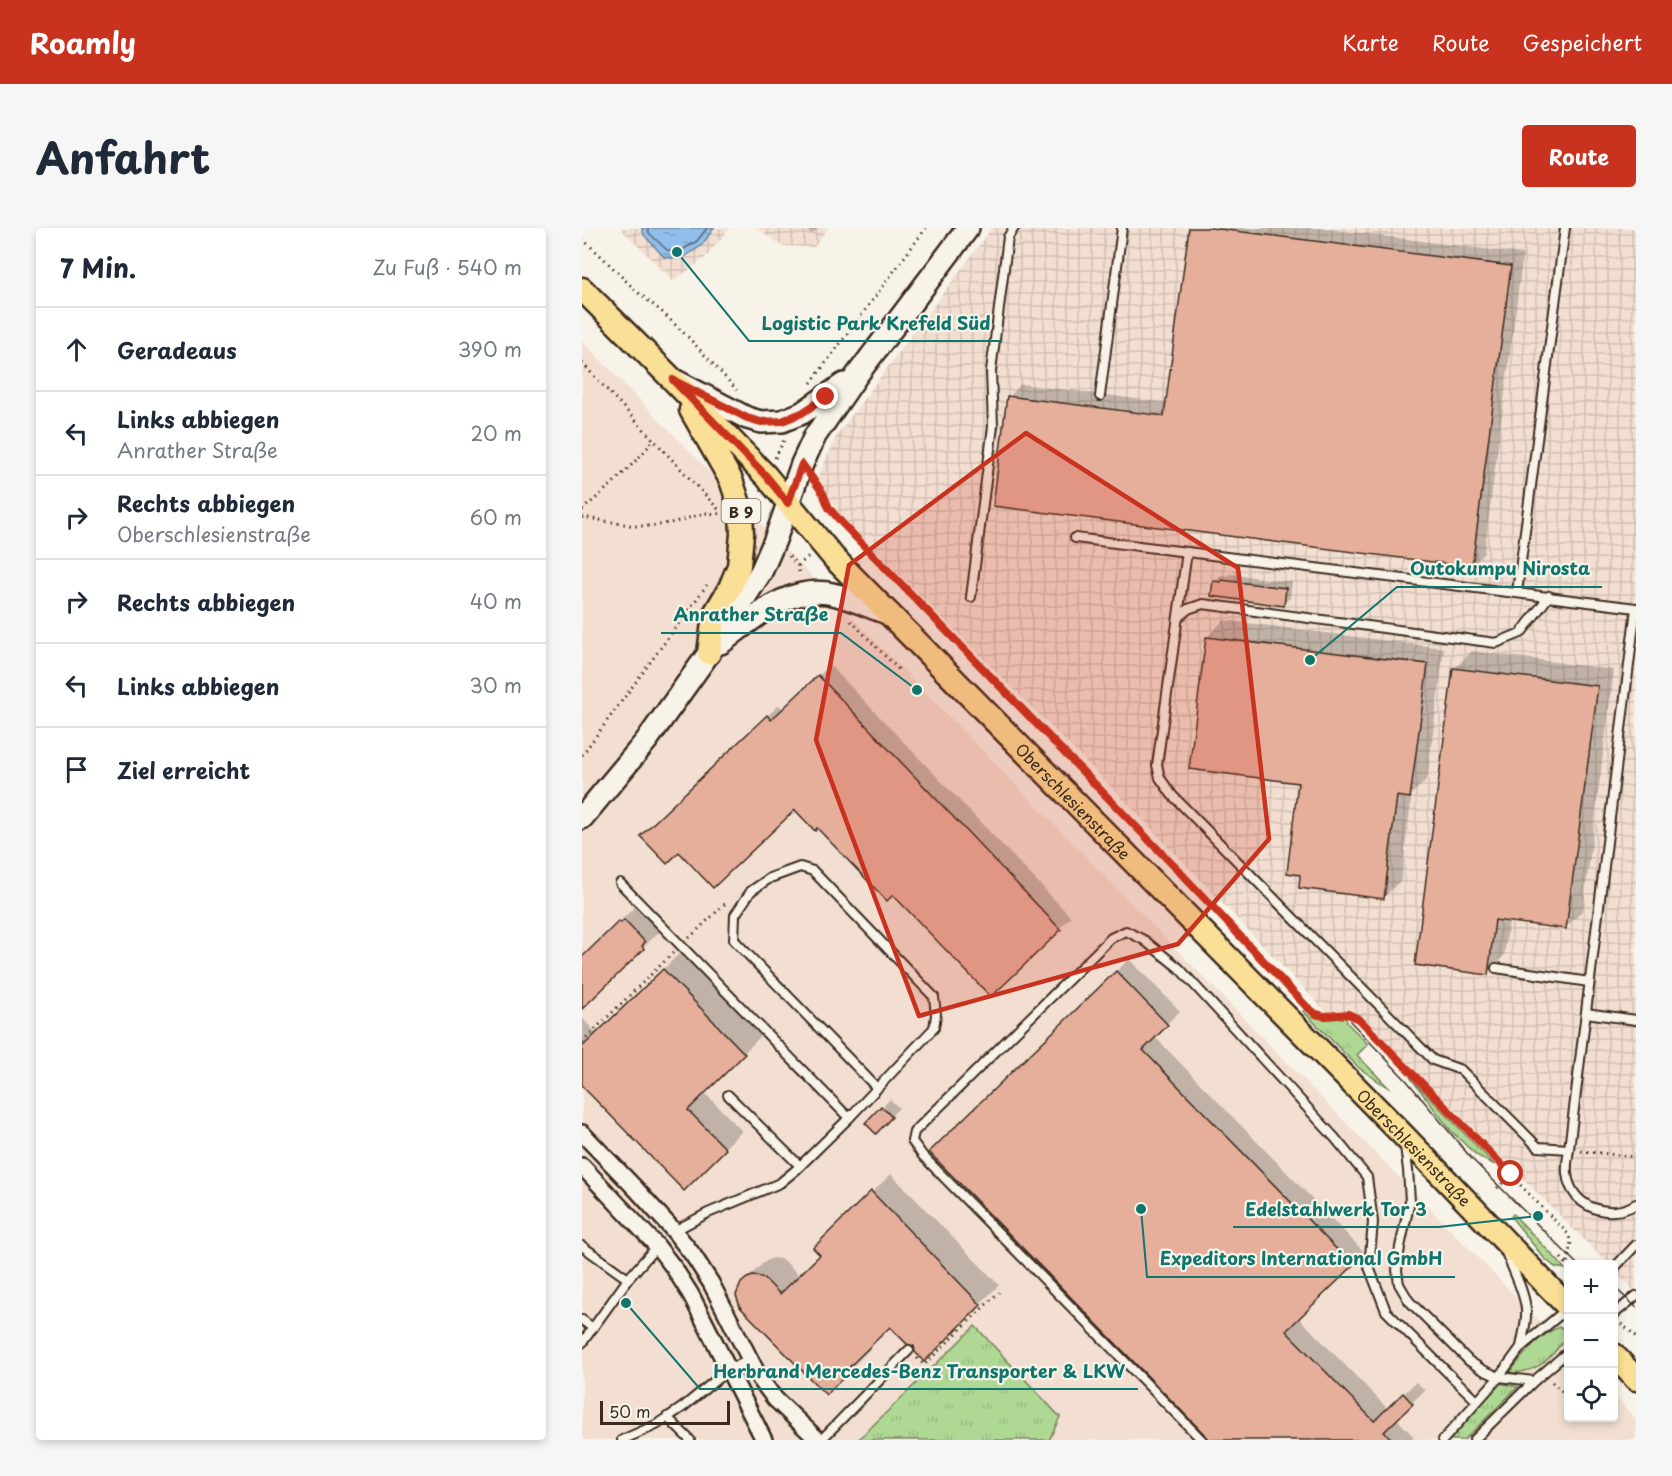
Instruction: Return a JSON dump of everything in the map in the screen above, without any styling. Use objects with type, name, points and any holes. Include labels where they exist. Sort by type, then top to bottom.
[{"type":"main road","points":[[582,818],[647,740],[709,653],[760,572],[775,540],[802,464],[815,436],[857,375],[968,228]]},
{"type":"main road","name":"Oberschlesienstraße","points":[[582,289],[766,476],[834,558],[1564,1303]]},
{"type":"main road","points":[[673,380],[747,418],[761,422],[782,421],[802,413],[857,375]]},
{"type":"main road","name":"B 9","points":[[673,380],[732,480],[741,510],[742,534],[739,566],[730,588],[714,615],[709,653]]},
{"type":"main road","points":[[709,653],[766,609],[788,597],[805,593],[836,594],[890,615]]},
{"type":"main road","points":[[1618,1359],[1636,1378]]},
{"type":"street","points":[[582,1133],[674,1231],[693,1255],[711,1282],[760,1379],[775,1399],[819,1440]]},
{"type":"street","points":[[582,1166],[657,1246],[674,1268],[691,1295],[764,1440]]},
{"type":"street","points":[[657,1246],[674,1231]]},
{"type":"lane","points":[[971,597],[993,426],[991,371],[1008,237],[1014,228]]},
{"type":"lane","points":[[1100,396],[1122,228]]},
{"type":"lane","points":[[1517,592],[1566,228]]},
{"type":"lane","points":[[1075,538],[1636,608],[1567,1174],[1572,1189],[1580,1200],[1596,1211],[1615,1212],[1636,1204]]},
{"type":"lane","points":[[1187,552],[1157,765],[1160,778],[1172,795],[1433,1060],[1461,1070],[1538,1147],[1569,1149]]},
{"type":"lane","points":[[1178,618],[1188,609],[1203,604],[1496,643],[1521,633],[1549,596]]},
{"type":"lane","points":[[674,1231],[708,1213],[780,1183],[849,1118],[934,1028],[936,1015],[934,997],[813,871],[800,867],[770,878],[751,891],[735,915],[734,940],[877,1088]]},
{"type":"lane","points":[[620,883],[849,1118]]},
{"type":"lane","points":[[1202,1440],[923,1156],[912,1141],[914,1132],[1111,938],[1126,931],[1144,940],[1179,968],[1335,1138],[1367,1178],[1373,1222],[1369,1268],[1386,1311],[1478,1401]]},
{"type":"lane","points":[[1496,968],[1589,982]]},
{"type":"lane","points":[[1586,1013],[1636,1020]]},
{"type":"lane","points":[[728,1095],[800,1166]]},
{"type":"lane","points":[[1403,1136],[1410,1201],[1397,1270],[1400,1284],[1409,1301],[1482,1370],[1499,1377],[1534,1381]]},
{"type":"lane","points":[[1500,1236],[1519,1283],[1526,1308],[1521,1347]]},
{"type":"lane","points":[[1618,1264],[1636,1245]]},
{"type":"lane","points":[[582,1246],[628,1279]]},
{"type":"lane","points":[[582,1343],[628,1279],[657,1246]]},
{"type":"lane","points":[[1618,1311],[1636,1296]]},
{"type":"lane","points":[[1443,1440],[1499,1377],[1521,1347],[1564,1312]]},
{"type":"lane","points":[[582,1320],[593,1328]]},
{"type":"lane","points":[[819,1440],[909,1350]]},
{"type":"lane","points":[[1474,1440],[1534,1381],[1564,1355]]},
{"type":"lane","points":[[622,1440],[656,1425],[683,1407],[728,1370],[749,1360]]},
{"type":"lane","points":[[668,1417],[690,1440]]},
{"type":"path","points":[[806,390],[926,228]]},
{"type":"path","points":[[582,239],[688,337],[742,395]]},
{"type":"path","points":[[582,363],[723,514],[726,521]]},
{"type":"path","points":[[785,438],[823,493],[829,508],[842,523],[1306,1006],[1316,1014],[1324,1016],[1348,1014],[1359,1019],[1510,1178],[1568,1234],[1570,1242],[1568,1260]]},
{"type":"path","points":[[582,510],[630,468],[653,441]]},
{"type":"path","points":[[582,517],[635,526],[653,526],[705,513],[723,514]]},
{"type":"path","points":[[582,755],[711,580]]},
{"type":"path","points":[[582,1042],[727,902]]},
{"type":"path","points":[[1569,1149],[1636,1157]]},
{"type":"path","points":[[1497,1188],[1510,1178]]},
{"type":"path","points":[[1566,1236],[1570,1242]]},
{"type":"path","points":[[1561,1258],[1564,1261]]},
{"type":"path","points":[[909,1350],[924,1365],[999,1292]]},
{"type":"path","points":[[1621,1324],[1636,1336]]},
{"type":"path","points":[[1534,1381],[1552,1382],[1564,1391]]},
{"type":"highlighted area","points":[[1026,433],[1238,568],[1269,839],[1178,944],[919,1016],[816,740],[849,565]]},
{"type":"shaded area","points":[[620,228],[730,228],[705,258],[673,281]]},
{"type":"shaded area","points":[[757,228],[828,228],[814,247],[782,246]]},
{"type":"shaded area","points":[[992,228],[1636,228],[1636,1293],[1618,1274],[1618,1260],[1604,1260],[1362,1017],[1350,1010],[1325,1011],[1129,805],[840,515],[818,477],[837,435]]},
{"type":"shaded area","points":[[582,341],[1564,1346],[1564,1422],[1618,1422],[1618,1400],[1636,1419],[1636,1440],[582,1440]]},
{"type":"green space","points":[[1306,1009],[1325,1019],[1346,1017],[1347,1023],[1368,1044],[1357,1055],[1390,1089],[1359,1068],[1303,1011]]},
{"type":"green space","points":[[1410,1077],[1495,1165],[1476,1155],[1451,1131]]},
{"type":"green space","points":[[1513,1214],[1564,1269],[1555,1267],[1544,1258],[1511,1217]]},
{"type":"green space","points":[[975,1326],[1060,1417],[1049,1440],[858,1440]]},
{"type":"green space","points":[[1559,1327],[1564,1330],[1564,1340],[1554,1353],[1535,1368],[1509,1373],[1537,1341]]},
{"type":"green space","points":[[1499,1383],[1518,1387],[1464,1440],[1449,1440]]},
{"type":"water","points":[[642,228],[714,228],[701,246],[681,259],[664,257],[644,235]]},
{"type":"building","points":[[1189,228],[1211,228],[1511,266],[1472,567],[993,506],[1007,396],[1164,416]]},
{"type":"building","points":[[1221,580],[1286,588],[1284,606],[1211,596],[1213,581],[1221,582]]},
{"type":"building","points":[[1206,637],[1428,664],[1410,798],[1397,796],[1384,899],[1299,888],[1300,875],[1287,873],[1298,783],[1189,769]]},
{"type":"building","points":[[1453,668],[1598,686],[1566,929],[1495,920],[1488,975],[1415,965]]},
{"type":"building","points":[[818,675],[1061,930],[991,997],[893,895],[887,901],[817,828],[815,831],[795,810],[713,888],[679,852],[667,864],[640,836],[767,715],[771,720]]},
{"type":"building","points":[[624,920],[645,942],[642,946],[644,949],[582,1009],[582,957],[619,921],[621,923]]},
{"type":"building","points":[[663,969],[745,1054],[688,1110],[726,1149],[684,1191],[582,1086],[582,1047]]},
{"type":"building","points":[[1116,971],[1168,1025],[1143,1050],[1353,1266],[1286,1331],[1374,1421],[1403,1393],[1413,1404],[1384,1432],[1393,1440],[1210,1440],[929,1152]]},
{"type":"building","points":[[881,1106],[892,1117],[876,1134],[865,1123]]},
{"type":"building","points":[[871,1191],[981,1305],[924,1362],[915,1352],[914,1346],[907,1344],[890,1327],[850,1366],[852,1369],[826,1395],[740,1307],[736,1295],[741,1283],[753,1276],[766,1280],[780,1294],[820,1255],[813,1248]]},
{"type":"tram line","points":[[1350,1021],[1407,1081],[1471,1158],[1573,1260]]},
{"type":"tram line","points":[[1618,1291],[1636,1307]]},
{"type":"place","name":"Logistic Park Krefeld Süd","points":[[677,252]]},
{"type":"place","name":"Outokumpu Nirosta","points":[[1310,660]]},
{"type":"place","name":"Anrather Straße","points":[[917,690]]},
{"type":"place","name":"Expeditors International GmbH","points":[[1141,1209]]},
{"type":"place","name":"Edelstahlwerk Tor 3","points":[[1538,1216]]},
{"type":"place","name":"Herbrand Mercedes-Benz Transporter & LKW","points":[[626,1303]]},
{"type":"route","points":[[826,397],[802,413],[782,421],[761,422],[747,418],[673,380],[766,476],[788,503],[802,464],[823,493],[829,508],[842,523],[1256,951],[1306,1006],[1316,1014],[1324,1016],[1348,1014],[1359,1019],[1511,1174]]}]
